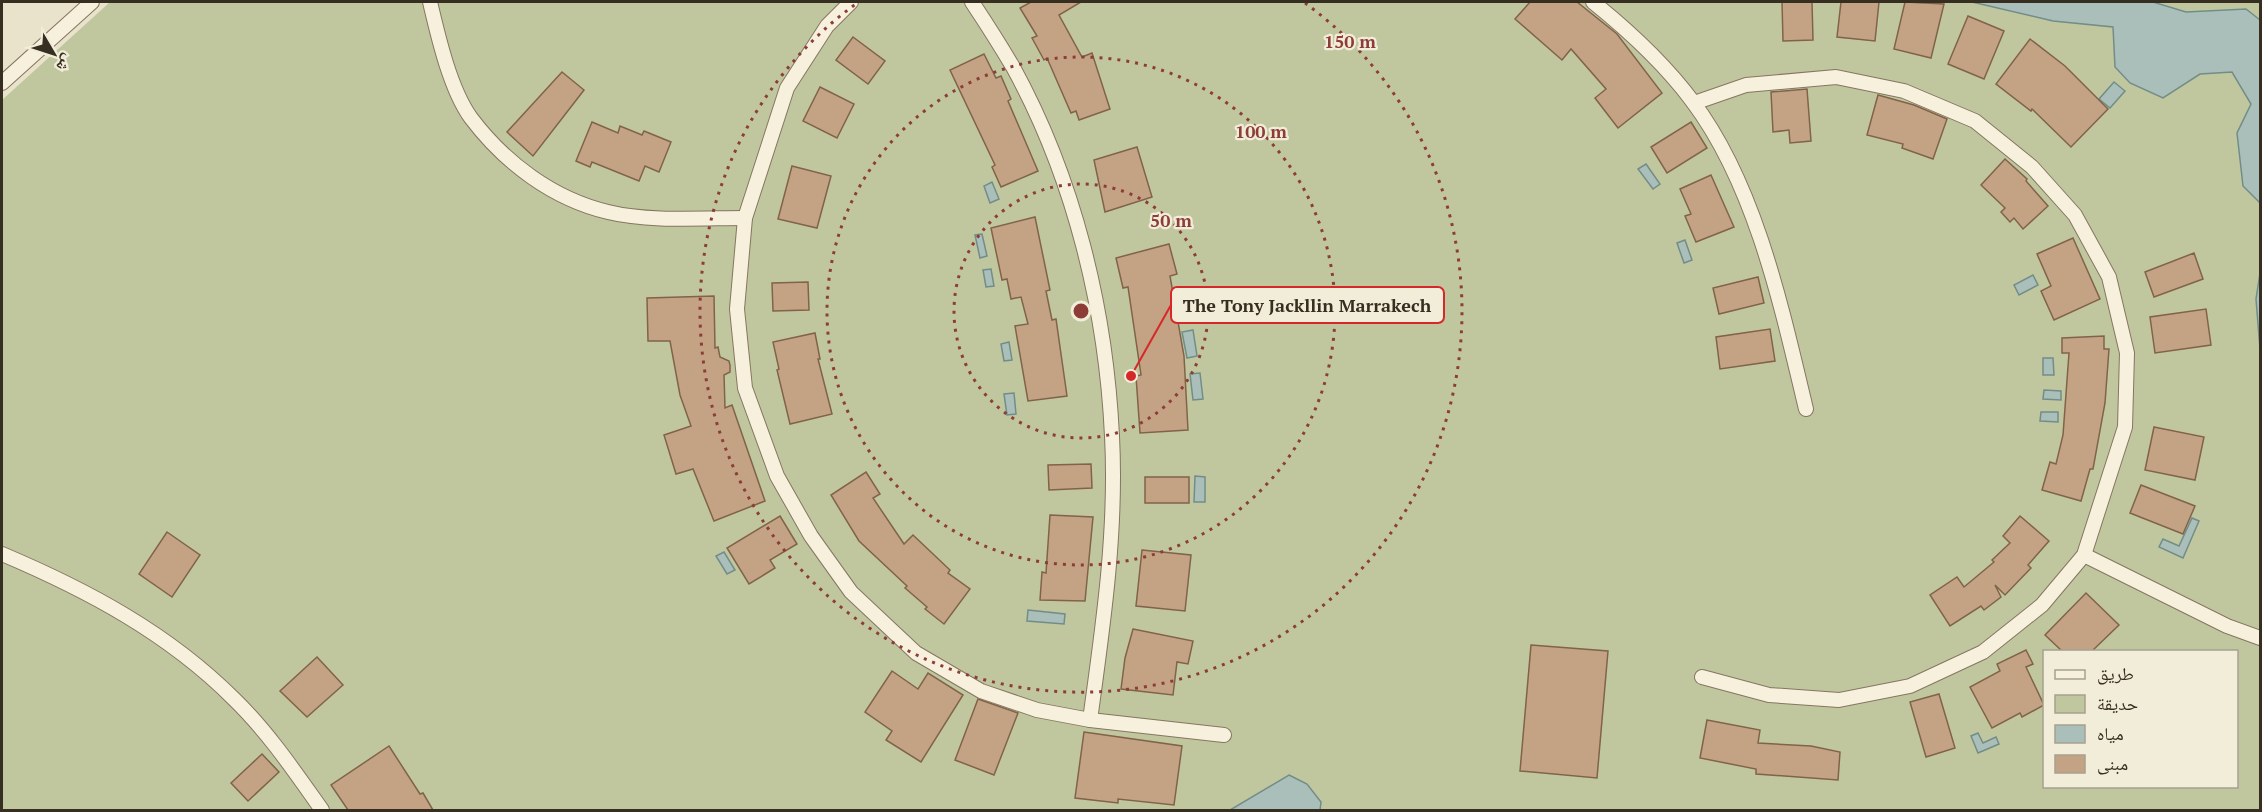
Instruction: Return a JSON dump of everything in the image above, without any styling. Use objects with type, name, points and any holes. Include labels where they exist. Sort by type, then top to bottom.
[{"type":"street","points":[[2,83],[92,2]]},
{"type":"street","points":[[430,2],[444,59],[470,117],[519,169],[567,199],[610,213],[679,218],[745,218]]},
{"type":"street","points":[[851,2],[827,26],[787,88],[745,218],[737,309],[745,388],[777,476],[811,536],[851,592],[916,653],[981,691],[1037,710],[1090,720],[1224,735]]},
{"type":"street","points":[[972,2],[1013,68],[1057,164],[1083,247],[1102,331],[1112,436],[1112,519],[1103,628],[1090,720]]},
{"type":"street","points":[[1593,2],[1632,34],[1694,102],[1735,173],[1776,286],[1806,410]]},
{"type":"street","points":[[1694,102],[1746,85],[1836,77],[1904,91],[1975,121],[2032,167],[2075,215],[2109,277],[2127,353],[2125,427],[2084,555],[2042,605],[1983,652],[1910,686],[1839,700],[1769,695],[1702,677]]},
{"type":"street","points":[[2,554],[50,574],[130,616],[183,654],[235,699],[283,756],[322,810]]},
{"type":"street","points":[[2084,555],[2227,626],[2260,638]]},
{"type":"green space","points":[[110,2],[2260,2],[2260,810],[2,810],[2,100]]},
{"type":"water","points":[[1972,2],[2153,2],[2186,12],[2246,9],[2260,20],[2260,203],[2243,186],[2237,133],[2251,104],[2232,72],[2200,74],[2163,98],[2130,83],[2115,67],[2113,27],[2053,21]]},
{"type":"water","points":[[2114,82],[2125,91],[2110,108],[2099,99]]},
{"type":"water","points":[[1646,164],[1660,184],[1653,189],[1638,169]]},
{"type":"water","points":[[992,182],[999,199],[990,203],[984,186]]},
{"type":"water","points":[[982,234],[987,256],[980,258],[975,235]]},
{"type":"water","points":[[1685,240],[1692,260],[1684,263],[1677,243]]},
{"type":"water","points":[[991,269],[994,286],[986,287],[983,270]]},
{"type":"water","points":[[2260,273],[2260,349],[2256,299]]},
{"type":"water","points":[[2033,275],[2038,285],[2019,295],[2014,285]]},
{"type":"water","points":[[1193,330],[1197,356],[1187,358],[1182,332]]},
{"type":"water","points":[[1009,342],[1012,360],[1004,361],[1001,344]]},
{"type":"water","points":[[2043,358],[2053,358],[2054,375],[2043,375]]},
{"type":"water","points":[[1200,373],[1203,399],[1193,400],[1190,374]]},
{"type":"water","points":[[2044,390],[2061,391],[2061,400],[2043,399]]},
{"type":"water","points":[[1014,393],[1016,414],[1007,415],[1004,394]]},
{"type":"water","points":[[2041,412],[2058,412],[2058,422],[2040,421]]},
{"type":"water","points":[[1195,476],[1205,477],[1205,502],[1194,502]]},
{"type":"water","points":[[2192,518],[2199,521],[2183,558],[2159,547],[2163,539],[2179,546]]},
{"type":"water","points":[[724,552],[735,570],[727,574],[716,556]]},
{"type":"water","points":[[1028,610],[1065,614],[1064,624],[1027,621]]},
{"type":"water","points":[[1978,733],[1983,743],[1996,737],[1999,744],[1978,753],[1971,736]]},
{"type":"water","points":[[1289,775],[1307,784],[1321,802],[1320,810],[1230,810]]},
{"type":"building","points":[[1031,2],[1081,2],[1059,15],[1082,57],[1092,53],[1110,109],[1079,120],[1076,111],[1071,113],[1047,58],[1044,60],[1032,38],[1037,36],[1020,8]]},
{"type":"building","points":[[1530,2],[1577,2],[1617,34],[1662,93],[1618,128],[1595,98],[1606,89],[1571,49],[1562,60],[1515,19]]},
{"type":"building","points":[[1782,2],[1812,2],[1813,40],[1783,41]]},
{"type":"building","points":[[1841,2],[1879,2],[1875,41],[1837,37]]},
{"type":"building","points":[[1905,2],[1944,4],[1931,58],[1894,49]]},
{"type":"building","points":[[1968,16],[2004,31],[1984,79],[1948,64]]},
{"type":"building","points":[[853,37],[885,61],[868,84],[836,60]]},
{"type":"building","points":[[2030,39],[2065,66],[2108,109],[2071,147],[2032,109],[2031,111],[1996,84]]},
{"type":"building","points":[[984,54],[996,78],[1001,76],[1011,99],[1008,101],[1038,171],[1001,187],[992,167],[995,165],[950,70]]},
{"type":"building","points":[[562,72],[584,90],[533,156],[507,132]]},
{"type":"building","points":[[820,87],[854,104],[837,138],[803,121]]},
{"type":"building","points":[[1807,89],[1811,141],[1790,143],[1789,130],[1773,132],[1771,92]]},
{"type":"building","points":[[1878,95],[1914,105],[1947,119],[1933,159],[1902,148],[1903,144],[1867,135]]},
{"type":"building","points":[[592,122],[618,133],[620,126],[642,135],[644,131],[671,142],[659,172],[645,166],[639,181],[592,162],[590,167],[576,161]]},
{"type":"building","points":[[1691,122],[1707,148],[1667,173],[1651,147]]},
{"type":"building","points":[[1137,147],[1152,197],[1105,212],[1094,160]]},
{"type":"building","points":[[2005,159],[2027,179],[2026,181],[2048,206],[2023,229],[2014,218],[2010,222],[2001,212],[2005,208],[1981,185]]},
{"type":"building","points":[[792,166],[831,176],[817,228],[778,219]]},
{"type":"building","points":[[1711,175],[1734,227],[1696,242],[1685,216],[1691,214],[1680,189]]},
{"type":"building","points":[[1035,217],[1050,290],[1046,291],[1052,320],[1056,319],[1067,396],[1028,401],[1015,326],[1028,324],[1021,297],[1011,299],[1007,279],[1002,280],[991,228]]},
{"type":"building","points":[[2073,238],[2100,299],[2054,320],[2041,291],[2051,286],[2037,254]]},
{"type":"building","points":[[1169,244],[1177,274],[1170,276],[1184,356],[1188,430],[1140,433],[1136,376],[1141,375],[1128,287],[1123,288],[1116,258]]},
{"type":"building","points":[[2194,253],[2203,279],[2154,297],[2145,272]]},
{"type":"building","points":[[1758,277],[1764,303],[1719,314],[1713,288]]},
{"type":"building","points":[[808,282],[809,310],[773,311],[772,283]]},
{"type":"building","points":[[714,296],[715,348],[718,347],[720,357],[729,361],[730,365],[730,372],[724,375],[725,408],[732,405],[765,501],[714,521],[693,469],[676,474],[664,435],[691,426],[680,395],[670,341],[648,341],[647,298]]},
{"type":"building","points":[[2206,309],[2211,345],[2155,353],[2150,317]]},
{"type":"building","points":[[1770,329],[1775,361],[1720,369],[1716,337]]},
{"type":"building","points":[[815,333],[820,359],[818,359],[832,414],[790,424],[773,342]]},
{"type":"building","points":[[2104,336],[2104,349],[2109,349],[2105,403],[2093,469],[2090,469],[2081,501],[2042,490],[2050,462],[2056,464],[2063,435],[2069,353],[2062,353],[2062,338]]},
{"type":"building","points":[[2154,427],[2204,437],[2195,480],[2145,470]]},
{"type":"building","points":[[1091,464],[1092,488],[1049,490],[1048,465]]},
{"type":"building","points":[[866,472],[880,494],[873,498],[904,544],[913,535],[950,570],[948,573],[970,589],[944,624],[925,609],[927,607],[905,588],[907,586],[859,541],[831,495]]},
{"type":"building","points":[[1145,477],[1189,477],[1189,503],[1145,503]]},
{"type":"building","points":[[2141,485],[2195,506],[2183,534],[2130,513]]},
{"type":"building","points":[[1050,515],[1093,517],[1085,601],[1040,600],[1042,572],[1046,573]]},
{"type":"building","points":[[780,516],[797,544],[770,560],[775,568],[749,584],[727,548]]},
{"type":"building","points":[[2020,516],[2049,541],[2028,565],[2031,568],[2005,595],[1995,585],[2001,597],[1984,610],[1981,606],[1950,626],[1930,595],[1957,577],[1964,587],[1994,562],[1992,560],[2010,543],[2003,536]]},
{"type":"building","points":[[167,532],[200,555],[172,597],[139,574]]},
{"type":"building","points":[[1142,550],[1191,555],[1185,611],[1136,606]]},
{"type":"building","points":[[2086,593],[2119,625],[2093,650],[2061,650],[2045,635]]},
{"type":"building","points":[[1133,629],[1193,641],[1188,664],[1177,662],[1173,695],[1121,689],[1125,658]]},
{"type":"building","points":[[1531,645],[1608,651],[1597,778],[1520,771]]},
{"type":"building","points":[[2026,650],[2033,664],[2026,667],[2043,706],[2022,717],[2020,713],[1992,728],[1970,687],[2000,671],[1997,664]]},
{"type":"building","points":[[317,657],[343,685],[307,717],[280,691]]},
{"type":"building","points":[[892,671],[918,689],[928,673],[963,695],[921,762],[886,740],[892,731],[865,712]]},
{"type":"building","points":[[1939,694],[1955,748],[1926,757],[1910,702]]},
{"type":"building","points":[[978,699],[1018,713],[994,775],[955,760]]},
{"type":"building","points":[[1707,720],[1760,730],[1758,743],[1811,746],[1840,752],[1838,780],[1756,774],[1756,769],[1700,758]]},
{"type":"building","points":[[1084,732],[1182,746],[1174,805],[1118,799],[1118,803],[1075,798]]},
{"type":"building","points":[[389,746],[433,810],[348,810],[331,785]]},
{"type":"building","points":[[262,754],[279,772],[248,801],[231,783]]},
{"type":"place","name":"The Tony Jackllin Marrakech","points":[[1131,376]]}]
